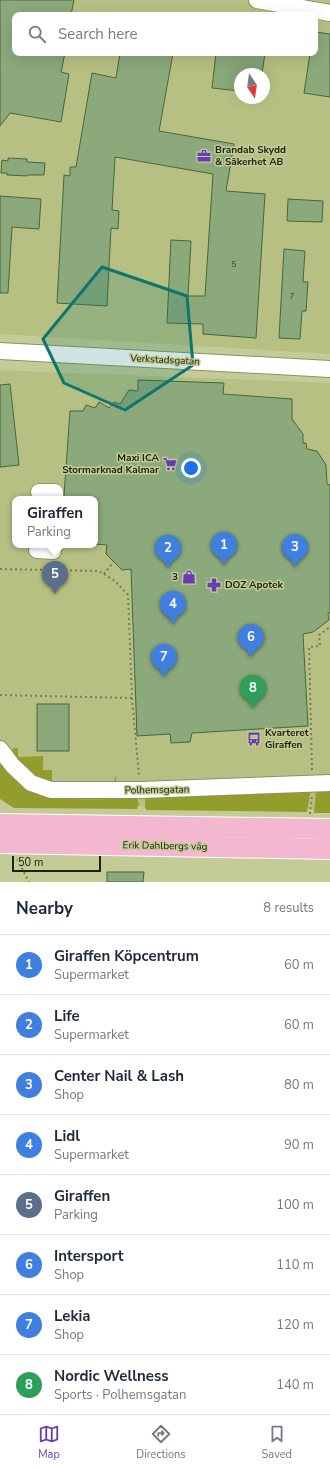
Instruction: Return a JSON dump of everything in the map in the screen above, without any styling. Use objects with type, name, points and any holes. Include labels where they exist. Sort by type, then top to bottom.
[{"type":"main road","name":"Erik Dahlbergs väg","points":[[0,824],[330,829]]},
{"type":"main road","name":"Erik Dahlbergs väg","points":[[0,843],[330,849]]},
{"type":"street","points":[[257,0],[330,13]]},
{"type":"street","name":"Verkstadsgatan","points":[[0,351],[330,369]]},
{"type":"street","points":[[38,492],[55,492],[54,496]]},
{"type":"street","points":[[37,550],[53,551],[53,548]]},
{"type":"street","name":"Polhemsgatan","points":[[0,748],[14,766],[31,783],[51,790],[140,790],[330,783]]},
{"type":"path","points":[[104,574],[114,561]]},
{"type":"path","points":[[0,569],[99,570],[115,581],[128,595],[132,698],[140,790]]},
{"type":"path","points":[[310,815],[313,784],[308,646],[320,646],[319,635],[330,627]]},
{"type":"path","points":[[0,695],[132,698]]},
{"type":"path","points":[[17,860],[29,882]]},
{"type":"highlighted area","points":[[102,267],[187,296],[193,365],[125,410],[64,383],[43,339]]},
{"type":"shaded area","points":[[0,0],[330,0],[330,354],[0,334]]},
{"type":"shaded area","points":[[0,370],[330,383],[330,810],[122,806],[0,793]]},
{"type":"green space","points":[[14,748],[18,748],[18,757],[43,756],[43,770],[52,770],[52,781],[114,782],[116,774],[116,784],[49,784],[26,771],[12,752]]},
{"type":"green space","points":[[0,759],[30,790],[39,794],[66,799],[137,798],[139,804],[137,809],[14,808],[0,799]]},
{"type":"green space","points":[[330,788],[330,813],[314,813],[316,789]]},
{"type":"green space","points":[[311,789],[307,812],[147,810],[145,808],[145,797]]},
{"type":"building","points":[[0,0],[74,0],[72,12],[12,12],[12,56],[64,56],[61,72],[69,74],[61,122],[10,113],[0,126]]},
{"type":"building","points":[[318,32],[330,34],[330,97],[304,93],[310,56],[318,56]]},
{"type":"building","points":[[120,56],[172,56],[159,131],[234,144],[226,191],[265,194],[256,338],[203,334],[203,324],[167,323],[171,240],[191,241],[188,296],[205,296],[213,174],[115,157],[112,210],[119,211],[118,229],[111,228],[107,306],[57,303],[64,175],[70,176],[70,167],[76,167],[92,73],[116,78]]},
{"type":"building","points":[[216,56],[265,56],[263,68],[234,68],[234,90],[212,88]]},
{"type":"building","points":[[8,158],[27,159],[27,162],[45,163],[44,175],[27,176],[7,175],[7,173],[1,173],[2,160],[8,161]]},
{"type":"building","points":[[0,196],[41,199],[39,229],[12,227],[8,293],[0,293]]},
{"type":"building","points":[[288,199],[323,201],[322,222],[287,221]]},
{"type":"building","points":[[284,249],[305,251],[303,282],[308,282],[306,311],[302,311],[300,339],[279,338]]},
{"type":"building","points":[[138,380],[224,383],[223,394],[292,399],[292,419],[303,434],[303,443],[306,443],[307,449],[317,451],[326,465],[327,484],[330,485],[330,613],[328,613],[329,620],[313,632],[303,634],[308,726],[192,733],[190,742],[171,743],[170,734],[137,736],[131,569],[122,570],[106,554],[107,545],[98,544],[98,496],[64,496],[70,411],[83,411],[86,405],[95,408],[99,402],[109,408],[114,402],[120,404],[129,390],[138,391]]},
{"type":"building","points":[[10,384],[19,465],[0,467],[0,385]]},
{"type":"building","points":[[37,704],[69,704],[69,751],[37,751]]},
{"type":"building","points":[[107,872],[144,872],[143,882],[107,882]]},
{"type":"place","name":"Brandab Skydd & Säkerhet AB","points":[[204,156]]},
{"type":"place","name":"Maxi ICA Stormarknad Kalmar","points":[[170,464]]},
{"type":"place","name":"Giraffen Köpcentrum","points":[[224,565]]},
{"type":"place","name":"Center Nail & Lash","points":[[295,567]]},
{"type":"place","name":"Life","points":[[168,568]]},
{"type":"place","name":"3","points":[[189,577]]},
{"type":"place","name":"DOZ Apotek","points":[[214,585]]},
{"type":"place","name":"Giraffen","points":[[55,594]]},
{"type":"place","name":"Lidl","points":[[173,624]]},
{"type":"place","name":"Intersport","points":[[251,657]]},
{"type":"place","name":"Lekia","points":[[164,677]]},
{"type":"place","name":"Nordic Wellness","points":[[253,708]]},
{"type":"place","name":"Kvarteret Giraffen","points":[[254,739]]}]
